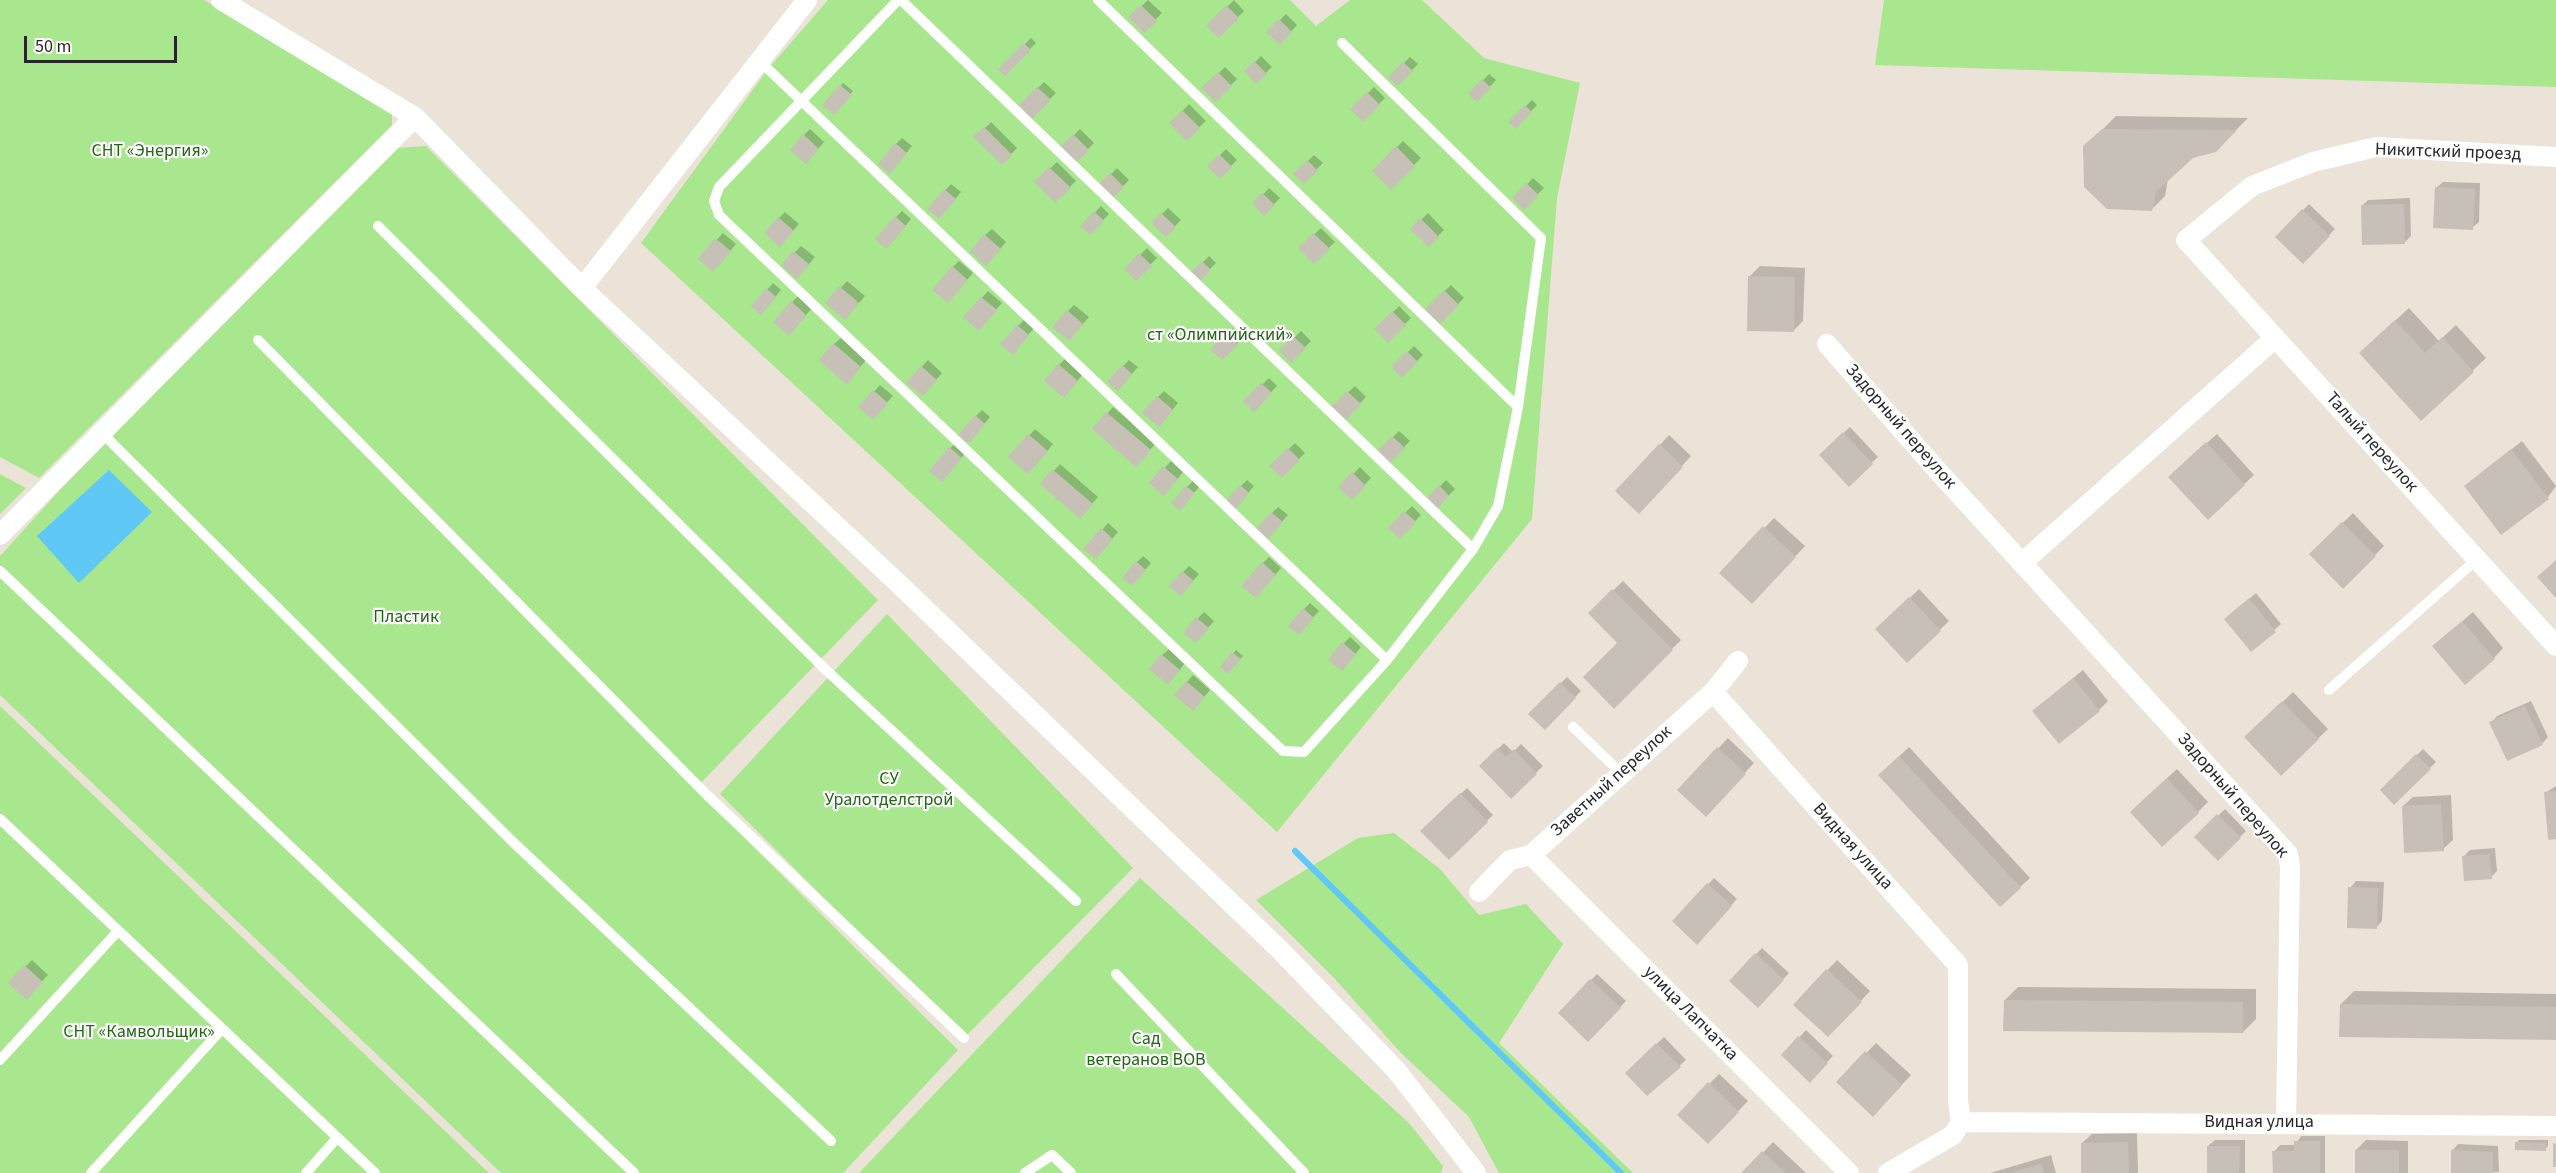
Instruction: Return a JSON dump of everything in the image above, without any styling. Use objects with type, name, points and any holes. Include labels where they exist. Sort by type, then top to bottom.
[{"type":"street","points":[[220,0],[415,117],[582,288],[900,585],[1278,950],[1396,1070],[1476,1173]]},
{"type":"street","points":[[582,288],[766,62],[807,0]]},
{"type":"street","points":[[0,535],[415,117]]},
{"type":"street","name":"Никитский проезд","points":[[2186,240],[2252,186],[2313,162],[2376,147],[2556,157]]},
{"type":"street","name":"Талый переулок","points":[[2186,240],[2556,646]]},
{"type":"street","points":[[2023,562],[2275,338]]},
{"type":"street","name":"Задорный переулок","points":[[1827,344],[1936,469],[2288,855],[2290,867],[2286,1124]]},
{"type":"street","name":"Заветный переулок","points":[[1479,892],[1510,860],[1531,855],[1622,774],[1713,692],[1738,661]]},
{"type":"street","name":"Видная улица","points":[[1713,692],[1958,965],[1958,1101],[1961,1122],[2556,1126]]},
{"type":"street","name":"улица Лапчатка","points":[[1531,855],[1849,1173]]},
{"type":"street","points":[[1888,1173],[1953,1135],[1961,1122]]},
{"type":"lane","points":[[1342,43],[1541,238],[1518,407],[1498,506],[1473,549],[1387,660],[1309,749],[1298,753],[1283,751],[719,215],[714,201],[719,187],[900,0],[1473,549]]},
{"type":"lane","points":[[1098,0],[1518,407]]},
{"type":"lane","points":[[766,62],[803,102],[1387,660]]},
{"type":"lane","points":[[378,226],[825,669],[1076,901]]},
{"type":"lane","points":[[258,340],[706,794],[964,1038]]},
{"type":"lane","points":[[102,433],[513,842],[831,1141]]},
{"type":"lane","points":[[2329,690],[2477,559]]},
{"type":"lane","points":[[0,571],[634,1173]]},
{"type":"lane","points":[[1573,727],[1622,774]]},
{"type":"lane","points":[[0,820],[375,1173]]},
{"type":"lane","points":[[0,1060],[118,931]]},
{"type":"lane","points":[[1116,974],[1304,1173]]},
{"type":"lane","points":[[91,1173],[222,1029]]},
{"type":"lane","points":[[306,1173],[337,1138]]},
{"type":"lane","points":[[1024,1173],[1052,1155],[1071,1173]]},
{"type":"green space","name":"СНТ «Энергия»","points":[[0,0],[204,0],[392,107],[392,125],[39,478],[0,457]]},
{"type":"green space","name":"ст «Олимпийский»","points":[[828,0],[1290,0],[1316,26],[1350,0],[1422,0],[1484,58],[1580,83],[1557,198],[1532,519],[1277,832],[641,243],[768,69]]},
{"type":"green space","points":[[1884,0],[2556,0],[2556,87],[1875,65]]},
{"type":"green space","name":"Пластик","points":[[426,146],[878,600],[695,789],[958,1050],[843,1173],[501,1173],[0,695],[0,556],[59,491],[395,148]]},
{"type":"green space","points":[[0,474],[26,488],[0,514]]},
{"type":"green space","name":"СУ Уралотделстрой","points":[[887,614],[1133,868],[964,1038],[720,794]]},
{"type":"green space","name":"СНТ «Камвольщик»","points":[[0,706],[489,1173],[0,1173]]},
{"type":"green space","points":[[1394,833],[1440,869],[1479,915],[1526,904],[1563,944],[1499,1043],[1633,1173],[1499,1173],[1469,1117],[1399,1051],[1335,979],[1256,900],[1358,838]]},
{"type":"green space","name":"Сад ветеранов ВОВ","points":[[1140,878],[1409,1123],[1443,1166],[1441,1173],[859,1173]]},
{"type":"water","points":[[109,470],[152,512],[79,583],[37,536]]},
{"type":"building","points":[[1141,5],[1157,21],[1144,33],[1128,17]]},
{"type":"building","points":[[1226,5],[1239,18],[1219,38],[1206,26]]},
{"type":"building","points":[[1279,19],[1292,32],[1280,45],[1266,32]]},
{"type":"building","points":[[1024,43],[1031,50],[1005,76],[998,69]]},
{"type":"building","points":[[1254,61],[1267,74],[1256,84],[1244,71]]},
{"type":"building","points":[[1403,62],[1413,71],[1398,86],[1388,77]]},
{"type":"building","points":[[1218,72],[1232,86],[1216,102],[1201,88]]},
{"type":"building","points":[[1482,79],[1491,88],[1477,102],[1468,94]]},
{"type":"building","points":[[840,85],[852,95],[834,115],[822,105]]},
{"type":"building","points":[[1037,87],[1051,100],[1031,120],[1017,107]]},
{"type":"building","points":[[1367,92],[1380,105],[1363,122],[1350,109]]},
{"type":"building","points":[[1525,105],[1532,112],[1516,129],[1508,122]]},
{"type":"building","points":[[1182,110],[1200,128],[1187,141],[1169,123]]},
{"type":"building","points":[[984,127],[1012,155],[1002,165],[973,137]]},
{"type":"building","points":[[2102,129],[2237,130],[2216,152],[2193,158],[2156,192],[2152,211],[2107,209],[2084,187],[2083,146]]},
{"type":"building","points":[[803,134],[819,149],[806,164],[790,150]]},
{"type":"building","points":[[1073,134],[1089,150],[1077,162],[1061,146]]},
{"type":"building","points":[[895,143],[907,153],[890,174],[878,164]]},
{"type":"building","points":[[1396,146],[1415,166],[1391,190],[1372,171]]},
{"type":"building","points":[[1219,154],[1232,167],[1220,179],[1207,166]]},
{"type":"building","points":[[1307,160],[1318,171],[1304,184],[1293,174]]},
{"type":"building","points":[[1049,167],[1071,188],[1055,203],[1034,182]]},
{"type":"building","points":[[1110,173],[1124,187],[1113,198],[1099,184]]},
{"type":"building","points":[[1526,183],[1539,195],[1524,210],[1512,198]]},
{"type":"building","points":[[2435,187],[2475,189],[2473,230],[2433,228]]},
{"type":"building","points":[[944,189],[956,199],[939,219],[927,209]]},
{"type":"building","points":[[1262,193],[1275,205],[1264,216],[1252,203]]},
{"type":"building","points":[[2404,204],[2405,244],[2362,245],[2361,205]]},
{"type":"building","points":[[2302,209],[2330,236],[2303,264],[2275,237]]},
{"type":"building","points":[[1094,211],[1104,221],[1090,235],[1080,226]]},
{"type":"building","points":[[1161,213],[1176,227],[1166,237],[1151,223]]},
{"type":"building","points":[[895,216],[906,226],[886,249],[875,239]]},
{"type":"building","points":[[778,217],[794,231],[780,247],[764,233]]},
{"type":"building","points":[[1420,218],[1439,237],[1429,247],[1410,229]]},
{"type":"building","points":[[1313,233],[1330,249],[1314,264],[1298,248]]},
{"type":"building","points":[[984,234],[1001,249],[986,266],[970,252]]},
{"type":"building","points":[[715,238],[731,251],[713,272],[698,259]]},
{"type":"building","points":[[793,251],[809,264],[797,279],[781,265]]},
{"type":"building","points":[[1139,253],[1152,266],[1136,281],[1124,269]]},
{"type":"building","points":[[1202,261],[1211,270],[1199,282],[1190,273]]},
{"type":"building","points":[[952,266],[968,280],[948,303],[932,290]]},
{"type":"building","points":[[1748,276],[1795,277],[1794,332],[1747,331]]},
{"type":"building","points":[[839,286],[859,303],[845,320],[825,303]]},
{"type":"building","points":[[766,288],[776,297],[761,315],[751,306]]},
{"type":"building","points":[[1444,290],[1459,305],[1440,324],[1425,309]]},
{"type":"building","points":[[981,297],[997,310],[979,331],[963,317]]},
{"type":"building","points":[[791,301],[806,315],[789,336],[773,322]]},
{"type":"building","points":[[1067,310],[1083,324],[1069,341],[1052,327]]},
{"type":"building","points":[[1392,311],[1406,325],[1388,343],[1374,329]]},
{"type":"building","points":[[2395,320],[2425,353],[2442,337],[2474,372],[2421,421],[2359,353]]},
{"type":"building","points":[[1017,325],[1029,335],[1013,355],[1000,344]]},
{"type":"building","points":[[1226,333],[1238,345],[1222,360],[1210,349]]},
{"type":"building","points":[[1293,336],[1306,348],[1291,363],[1279,351]]},
{"type":"building","points":[[833,343],[861,367],[847,385],[819,360]]},
{"type":"building","points":[[1407,351],[1418,362],[1402,378],[1391,367]]},
{"type":"building","points":[[1058,364],[1078,381],[1064,398],[1044,381]]},
{"type":"building","points":[[1122,365],[1132,374],[1118,391],[1107,382]]},
{"type":"building","points":[[921,366],[937,380],[923,396],[906,383]]},
{"type":"building","points":[[1261,383],[1272,393],[1254,412],[1243,401]]},
{"type":"building","points":[[873,390],[888,403],[873,420],[858,407]]},
{"type":"building","points":[[1347,391],[1361,404],[1345,421],[1331,407]]},
{"type":"building","points":[[1157,396],[1173,410],[1159,427],[1142,413]]},
{"type":"building","points":[[1106,412],[1151,450],[1136,467],[1092,429]]},
{"type":"building","points":[[975,415],[985,424],[969,443],[958,435]]},
{"type":"building","points":[[1843,432],[1873,464],[1849,487],[1819,455]]},
{"type":"building","points":[[1028,434],[1048,451],[1028,474],[1008,457]]},
{"type":"building","points":[[1392,436],[1405,448],[1388,465],[1375,453]]},
{"type":"building","points":[[2206,442],[2245,485],[2208,520],[2168,477]]},
{"type":"building","points":[[1659,444],[1683,467],[1639,514],[1615,491]]},
{"type":"building","points":[[949,447],[962,458],[942,482],[929,471]]},
{"type":"building","points":[[1288,448],[1300,460],[1282,478],[1269,466]]},
{"type":"building","points":[[2511,449],[2549,499],[2501,535],[2464,486]]},
{"type":"building","points":[[1163,466],[1178,479],[1164,496],[1149,483]]},
{"type":"building","points":[[1052,469],[1093,504],[1080,519],[1040,484]]},
{"type":"building","points":[[1352,472],[1366,486],[1352,500],[1338,487]]},
{"type":"building","points":[[1240,485],[1249,493],[1235,510],[1225,502]]},
{"type":"building","points":[[1439,485],[1449,496],[1437,509],[1426,499]]},
{"type":"building","points":[[1186,486],[1195,493],[1180,511],[1171,503]]},
{"type":"building","points":[[1404,511],[1416,522],[1400,539],[1388,528]]},
{"type":"building","points":[[1271,512],[1283,522],[1268,539],[1256,529]]},
{"type":"building","points":[[2342,522],[2376,556],[2343,589],[2309,554]]},
{"type":"building","points":[[1763,526],[1796,557],[1752,604],[1719,573]]},
{"type":"building","points":[[1101,528],[1113,539],[1096,559],[1083,549]]},
{"type":"building","points":[[2556,560],[2556,598],[2537,577]]},
{"type":"building","points":[[1136,561],[1146,570],[1132,586],[1122,578]]},
{"type":"building","points":[[1262,562],[1276,575],[1256,598],[1241,586]]},
{"type":"building","points":[[1182,571],[1194,581],[1181,596],[1169,586]]},
{"type":"building","points":[[1612,589],[1673,650],[1614,709],[1583,677],[1617,643],[1588,613]]},
{"type":"building","points":[[1909,597],[1941,631],[1907,663],[1875,629]]},
{"type":"building","points":[[2249,598],[2276,632],[2251,652],[2224,619]]},
{"type":"building","points":[[1303,608],[1314,618],[1299,635],[1288,626]]},
{"type":"building","points":[[1196,617],[1209,628],[1196,643],[1183,633]]},
{"type":"building","points":[[2462,621],[2495,659],[2465,685],[2432,646]]},
{"type":"building","points":[[1342,642],[1356,654],[1342,671],[1328,660]]},
{"type":"building","points":[[1232,652],[1241,659],[1228,674],[1220,667]]},
{"type":"building","points":[[1161,654],[1180,670],[1168,685],[1149,669]]},
{"type":"building","points":[[2073,678],[2100,711],[2059,744],[2032,711]]},
{"type":"building","points":[[1186,681],[1205,697],[1193,711],[1174,695]]},
{"type":"building","points":[[1560,682],[1576,698],[1545,730],[1528,714]]},
{"type":"building","points":[[2282,701],[2319,739],[2281,776],[2244,737]]},
{"type":"building","points":[[2525,706],[2543,745],[2507,761],[2489,722]]},
{"type":"building","points":[[1717,747],[1746,774],[1706,817],[1677,790]]},
{"type":"building","points":[[1497,748],[1506,757],[1514,749],[1537,774],[1511,799],[1479,766]]},
{"type":"building","points":[[2416,754],[2431,769],[2394,805],[2380,790]]},
{"type":"building","points":[[1899,756],[2021,888],[2000,907],[1878,775]]},
{"type":"building","points":[[2167,778],[2199,813],[2162,847],[2130,812]]},
{"type":"building","points":[[2556,791],[2556,839],[2548,840],[2544,792]]},
{"type":"building","points":[[1460,793],[1488,822],[1449,860],[1420,831]]},
{"type":"building","points":[[2441,804],[2444,851],[2404,853],[2402,806]]},
{"type":"building","points":[[2217,814],[2241,838],[2218,861],[2194,837]]},
{"type":"building","points":[[2489,854],[2492,879],[2464,881],[2462,856]]},
{"type":"building","points":[[1707,883],[1732,906],[1697,945],[1672,921]]},
{"type":"building","points":[[2348,887],[2378,888],[2377,929],[2347,928]]},
{"type":"building","points":[[1755,953],[1784,980],[1758,1008],[1729,981]]},
{"type":"building","points":[[24,965],[43,982],[27,1000],[8,983]]},
{"type":"building","points":[[1826,969],[1862,1002],[1828,1037],[1793,1005]]},
{"type":"building","points":[[1590,979],[1621,1008],[1588,1042],[1558,1013]]},
{"type":"building","points":[[2004,1000],[2243,1002],[2243,1033],[2003,1031]]},
{"type":"building","points":[[2340,1004],[2556,1007],[2556,1040],[2339,1037]]},
{"type":"building","points":[[1798,1036],[1828,1063],[1810,1083],[1781,1055]]},
{"type":"building","points":[[1656,1043],[1681,1067],[1647,1096],[1625,1073]]},
{"type":"building","points":[[1865,1051],[1902,1085],[1873,1117],[1836,1082]]},
{"type":"building","points":[[1708,1082],[1739,1112],[1708,1144],[1677,1115]]},
{"type":"building","points":[[2294,1141],[2320,1141],[2320,1173],[2273,1173],[2272,1151],[2294,1151]]},
{"type":"building","points":[[2128,1142],[2129,1173],[2081,1173],[2081,1143]]},
{"type":"building","points":[[2515,1142],[2546,1143],[2546,1151],[2515,1150]]},
{"type":"building","points":[[2553,1143],[2556,1144],[2556,1167],[2553,1167]]},
{"type":"building","points":[[2207,1146],[2240,1146],[2239,1173],[2207,1173]]},
{"type":"building","points":[[2355,1150],[2399,1150],[2399,1173],[2355,1173]]},
{"type":"building","points":[[2451,1150],[2493,1152],[2493,1173],[2451,1173]]},
{"type":"building","points":[[1762,1151],[1786,1173],[1741,1173]]},
{"type":"building","points":[[2041,1164],[2044,1173],[2013,1173],[2013,1172]]},
{"type":"waterway","points":[[1295,851],[1621,1173]]}]
